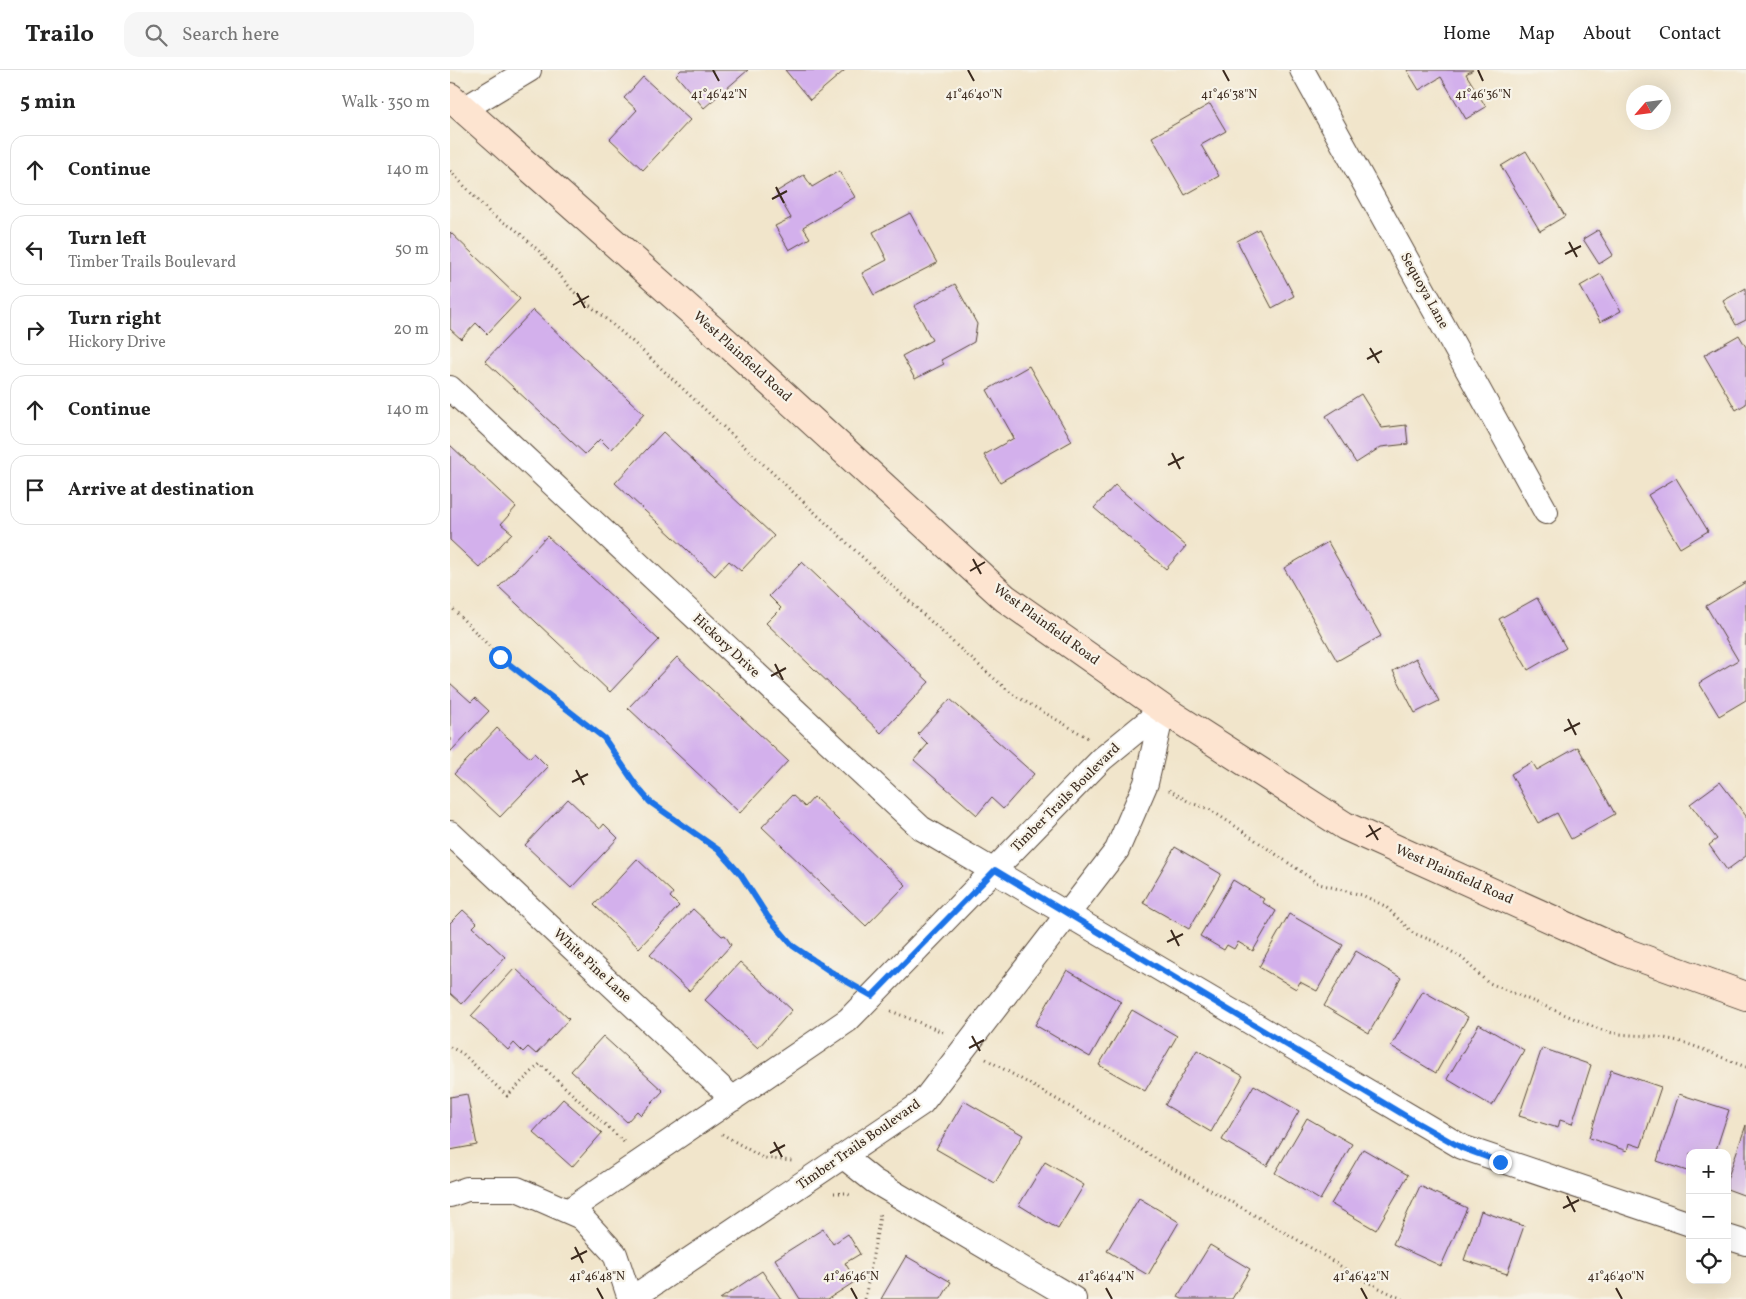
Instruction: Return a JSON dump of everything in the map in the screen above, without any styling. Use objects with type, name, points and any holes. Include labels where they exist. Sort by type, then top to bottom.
[{"type":"main road","name":"West Plainfield Road","points":[[457,103],[725,341],[1005,598],[1163,709],[1345,826],[1622,951],[1746,996]]},
{"type":"street","points":[[457,103],[529,70]]},
{"type":"street","name":"Sequoya Lane","points":[[1302,70],[1546,512]]},
{"type":"street","name":"Hickory Drive","points":[[450,388],[921,828],[1068,913],[1462,1148],[1686,1223]]},
{"type":"street","name":"Timber Trails Boulevard","points":[[568,1211],[848,1020],[1110,752],[1163,709]]},
{"type":"street","name":"Timber Trails Boulevard","points":[[630,1299],[922,1103],[1117,850],[1148,775],[1163,709]]},
{"type":"street","name":"White Pine Lane","points":[[450,833],[733,1099]]},
{"type":"street","points":[[844,1157],[874,1181],[1074,1299]]},
{"type":"street","points":[[450,1195],[467,1189],[517,1189],[581,1217],[614,1254],[630,1299]]},
{"type":"street","points":[[1731,1238],[1746,1243]]},
{"type":"path","points":[[450,171],[493,216],[515,229],[540,252],[574,292],[633,342],[957,646],[1012,694],[1110,752]]},
{"type":"path","points":[[450,606],[500,657],[604,738],[638,788],[650,802],[720,851],[741,875],[768,917],[793,946],[837,976],[872,996],[889,1010],[952,1036],[1363,1280],[1402,1299]]},
{"type":"path","points":[[1148,775],[1191,803],[1209,809],[1319,884],[1362,895],[1385,906],[1413,933],[1436,942],[1462,958],[1487,982],[1604,1031],[1624,1036],[1651,1036],[1672,1039],[1746,1067]]},
{"type":"path","points":[[450,1047],[462,1053],[508,1096],[540,1064],[632,1149]]},
{"type":"path","points":[[720,1132],[763,1158],[800,1162]]},
{"type":"path","points":[[829,1194],[845,1193],[854,1197]]},
{"type":"path","points":[[865,1299],[880,1216],[877,1209]]},
{"type":"building","points":[[681,70],[748,70],[704,108],[676,75]]},
{"type":"building","points":[[785,70],[845,70],[810,100]]},
{"type":"building","points":[[1407,70],[1473,70],[1466,74],[1486,107],[1466,119],[1441,77],[1419,90]]},
{"type":"building","points":[[643,77],[690,120],[643,170],[610,139],[637,110],[624,98]]},
{"type":"building","points":[[1210,104],[1226,131],[1201,145],[1219,176],[1185,195],[1152,137]]},
{"type":"building","points":[[1526,151],[1565,216],[1540,231],[1501,166]]},
{"type":"building","points":[[839,171],[855,197],[803,227],[810,238],[789,250],[775,226],[791,218],[776,192],[804,175],[812,187]]},
{"type":"building","points":[[910,213],[937,263],[874,295],[862,273],[887,260],[873,232]]},
{"type":"building","points":[[1259,229],[1294,296],[1272,308],[1237,241]]},
{"type":"building","points":[[1598,230],[1613,255],[1599,264],[1583,239]]},
{"type":"building","points":[[450,232],[520,299],[487,334],[476,323],[461,339],[450,329]]},
{"type":"building","points":[[1601,274],[1621,311],[1600,322],[1580,286]]},
{"type":"building","points":[[955,284],[977,324],[974,342],[941,360],[944,364],[915,379],[902,356],[932,340],[914,306]]},
{"type":"building","points":[[1746,288],[1746,320],[1736,325],[1723,301]]},
{"type":"building","points":[[533,310],[644,414],[611,450],[600,439],[585,454],[485,361]]},
{"type":"building","points":[[1739,335],[1746,347],[1746,404],[1736,410],[1704,355]]},
{"type":"building","points":[[1029,366],[1072,441],[1000,482],[984,455],[1014,438],[987,390]]},
{"type":"building","points":[[1361,394],[1382,428],[1406,425],[1408,444],[1381,447],[1356,463],[1326,416]]},
{"type":"building","points":[[663,432],[774,536],[741,571],[729,561],[715,576],[615,483]]},
{"type":"building","points":[[450,445],[516,507],[501,524],[512,533],[480,568],[450,540]]},
{"type":"building","points":[[1676,478],[1708,531],[1680,548],[1648,495]]},
{"type":"building","points":[[1115,485],[1186,546],[1166,569],[1094,508]]},
{"type":"building","points":[[547,536],[659,640],[610,692],[499,587]]},
{"type":"building","points":[[1328,542],[1381,636],[1337,661],[1284,568]]},
{"type":"building","points":[[802,562],[929,682],[881,733],[766,623],[781,608],[769,596]]},
{"type":"building","points":[[1746,582],[1746,700],[1719,716],[1699,683],[1738,660],[1706,606]]},
{"type":"building","points":[[1537,598],[1566,648],[1528,670],[1499,619]]},
{"type":"building","points":[[677,657],[788,761],[740,813],[628,708]]},
{"type":"building","points":[[1416,658],[1439,701],[1415,713],[1393,671]]},
{"type":"building","points":[[450,683],[471,702],[475,698],[489,711],[450,752]]},
{"type":"building","points":[[950,699],[1034,774],[1003,809],[991,798],[977,815],[914,760],[928,744],[918,734]]},
{"type":"building","points":[[497,728],[530,758],[534,753],[548,767],[500,817],[454,774]]},
{"type":"building","points":[[1578,747],[1615,814],[1571,839],[1557,813],[1538,823],[1511,774],[1532,762],[1537,770]]},
{"type":"building","points":[[1720,782],[1746,816],[1746,856],[1727,870],[1709,845],[1717,839],[1690,804]]},
{"type":"building","points":[[792,795],[805,807],[814,797],[906,885],[866,926],[762,827]]},
{"type":"building","points":[[568,799],[600,829],[604,824],[618,838],[571,888],[525,845]]},
{"type":"building","points":[[1175,847],[1221,874],[1189,929],[1143,903]]},
{"type":"building","points":[[637,859],[673,893],[670,897],[679,906],[639,948],[594,905]]},
{"type":"building","points":[[1233,880],[1264,899],[1262,902],[1276,911],[1253,951],[1238,942],[1234,949],[1227,945],[1224,950],[1200,936]]},
{"type":"building","points":[[693,909],[722,936],[725,935],[731,945],[689,991],[650,955]]},
{"type":"building","points":[[463,910],[477,923],[473,927],[505,957],[462,1004],[450,993],[450,923]]},
{"type":"building","points":[[1289,914],[1343,945],[1317,991],[1300,982],[1296,989],[1259,967]]},
{"type":"building","points":[[1356,951],[1401,978],[1369,1033],[1324,1006]]},
{"type":"building","points":[[740,962],[792,1010],[758,1048],[705,1000]]},
{"type":"building","points":[[515,968],[569,1019],[536,1054],[528,1047],[523,1052],[514,1043],[508,1050],[471,1016]]},
{"type":"building","points":[[1067,970],[1121,1002],[1090,1057],[1035,1025]]},
{"type":"building","points":[[1423,991],[1468,1017],[1436,1073],[1391,1046]]},
{"type":"building","points":[[1132,1010],[1177,1036],[1145,1091],[1099,1065]]},
{"type":"building","points":[[1479,1024],[1524,1050],[1492,1106],[1447,1079]]},
{"type":"building","points":[[603,1036],[663,1091],[641,1115],[637,1111],[627,1122],[571,1071]]},
{"type":"building","points":[[1542,1048],[1591,1065],[1572,1124],[1560,1120],[1558,1128],[1519,1116]]},
{"type":"building","points":[[1197,1050],[1243,1076],[1211,1132],[1165,1105]]},
{"type":"building","points":[[1611,1070],[1661,1087],[1641,1147],[1629,1143],[1627,1151],[1589,1138]]},
{"type":"building","points":[[1254,1085],[1299,1111],[1267,1166],[1222,1140]]},
{"type":"building","points":[[467,1094],[477,1145],[450,1150],[450,1097]]},
{"type":"building","points":[[1679,1094],[1729,1110],[1716,1149],[1686,1149],[1686,1171],[1657,1161]]},
{"type":"building","points":[[563,1099],[602,1133],[572,1167],[533,1132]]},
{"type":"building","points":[[964,1101],[1023,1135],[995,1183],[936,1149]]},
{"type":"building","points":[[1307,1118],[1352,1144],[1320,1200],[1275,1173]]},
{"type":"building","points":[[1746,1125],[1746,1196],[1731,1190],[1731,1168]]},
{"type":"building","points":[[1363,1149],[1408,1175],[1376,1230],[1331,1204]]},
{"type":"building","points":[[1045,1162],[1084,1185],[1058,1229],[1019,1205]]},
{"type":"building","points":[[1420,1186],[1467,1208],[1441,1266],[1393,1244]]},
{"type":"building","points":[[1139,1198],[1179,1222],[1148,1275],[1107,1251]]},
{"type":"building","points":[[1481,1211],[1524,1226],[1507,1274],[1464,1260]]},
{"type":"building","points":[[823,1229],[833,1244],[848,1234],[860,1254],[845,1263],[856,1281],[828,1299],[800,1299],[775,1259]]},
{"type":"building","points":[[1210,1245],[1250,1269],[1232,1299],[1182,1299],[1178,1297]]},
{"type":"building","points":[[906,1256],[951,1282],[941,1299],[881,1299]]},
{"type":"building","points":[[762,1271],[781,1299],[720,1299]]},
{"type":"route","points":[[500,657],[535,686],[598,732],[610,746],[628,775],[650,802],[720,851],[741,875],[768,917],[793,946],[837,976],[872,996],[995,870],[1414,1121],[1462,1148],[1500,1162]]}]
